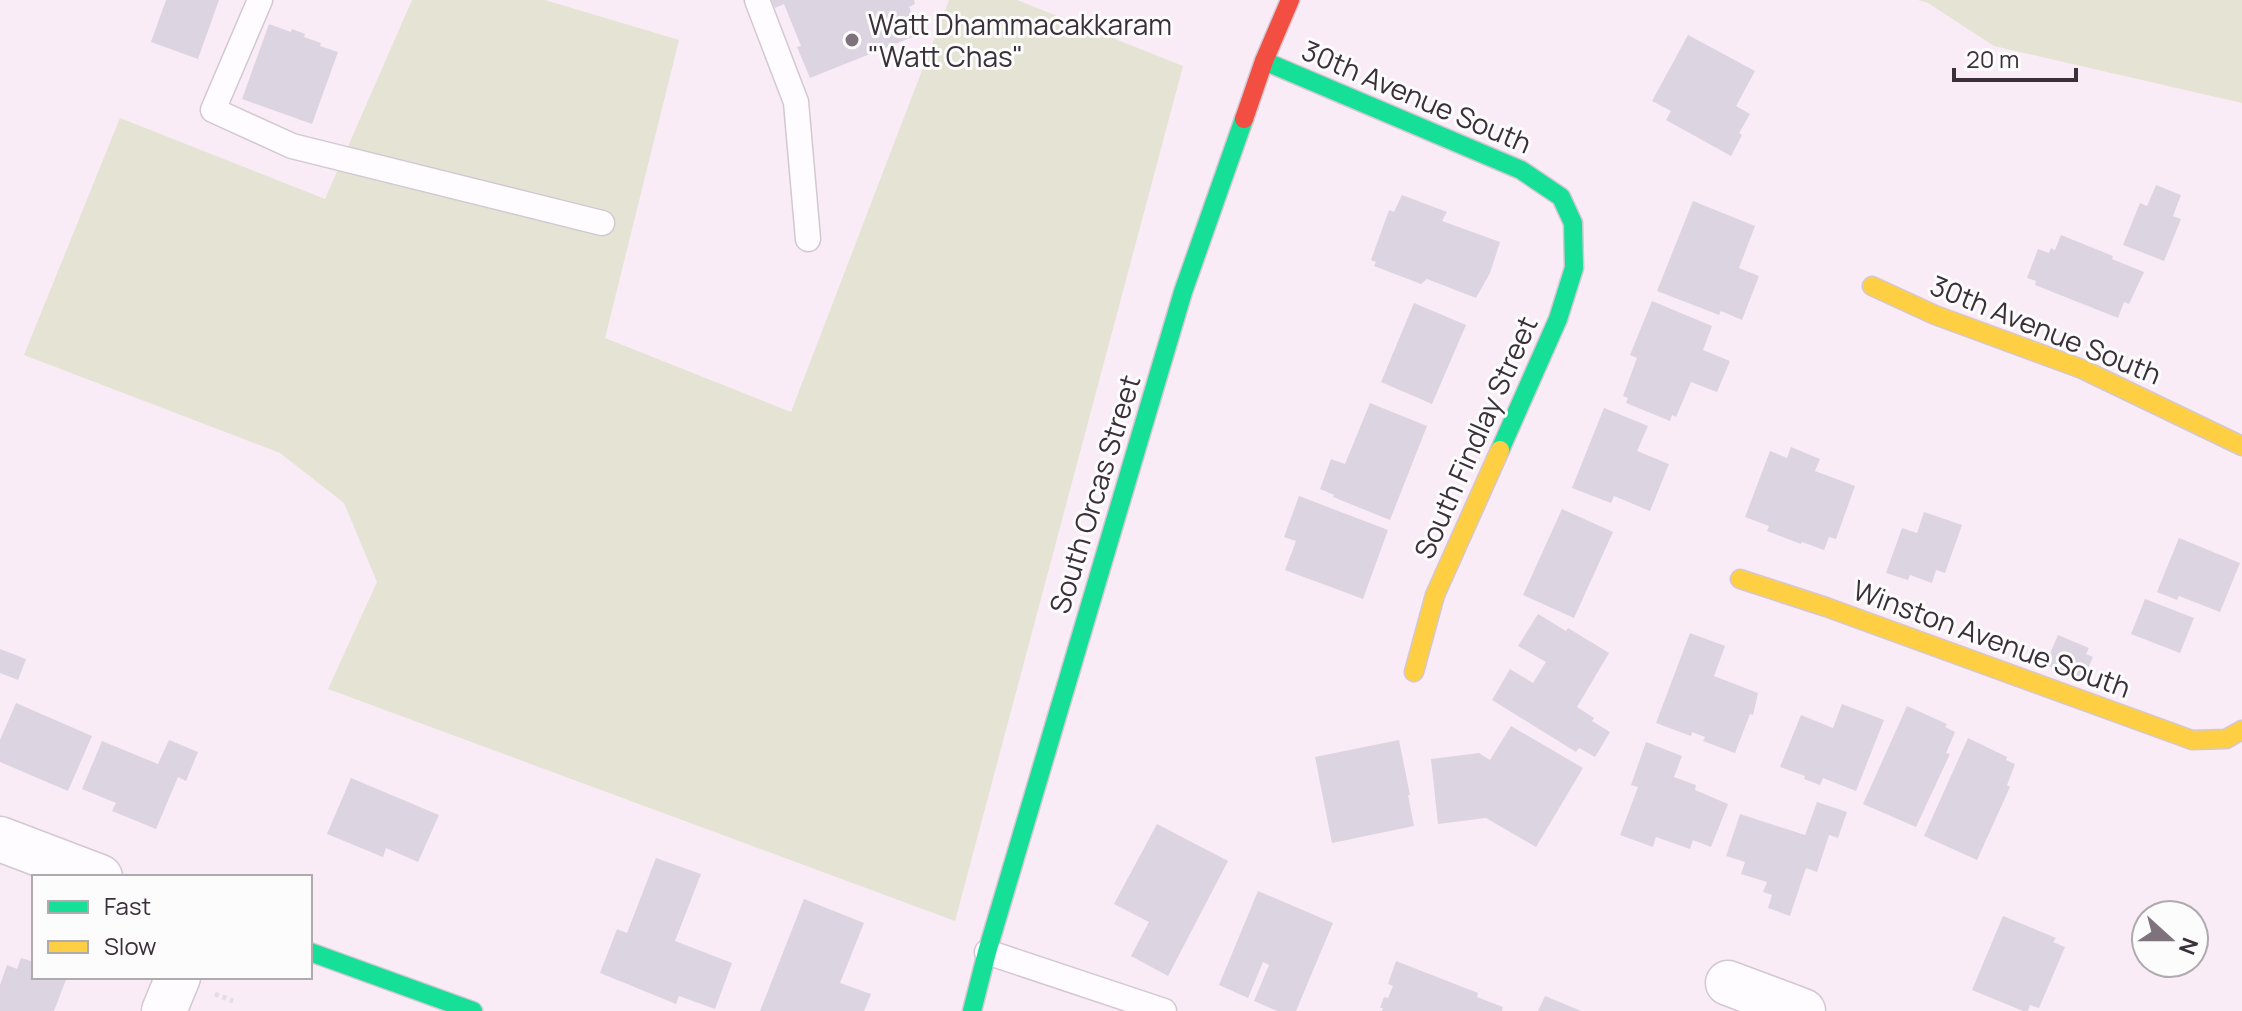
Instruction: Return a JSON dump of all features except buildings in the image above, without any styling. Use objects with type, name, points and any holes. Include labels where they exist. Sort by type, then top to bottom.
[{"type":"street","name":"South Orcas Street","points":[[972,1011],[1183,292],[1264,61],[1290,0]]},
{"type":"street","name":"30th Avenue South","points":[[1264,61],[1521,170],[1561,197],[1573,223]]},
{"type":"street","name":"South Findlay Street","points":[[1414,672],[1435,595],[1558,319],[1574,268],[1573,223]]},
{"type":"street","name":"30th Avenue South","points":[[1872,286],[1935,315],[2082,369],[2242,446]]},
{"type":"street","name":"Winston Avenue South","points":[[1740,579],[1841,612],[2192,740],[2234,735]]},
{"type":"street","points":[[0,839],[95,875]]},
{"type":"street","points":[[312,953],[473,1011]]},
{"type":"street","points":[[1728,983],[1803,1011]]},
{"type":"street","points":[[164,1011],[194,985]]},
{"type":"lane","points":[[260,0],[213,110],[292,146],[602,223]]},
{"type":"lane","points":[[757,0],[796,102],[808,239]]},
{"type":"lane","points":[[987,952],[1164,1011]]},
{"type":"path","points":[[194,985],[233,1001]]},
{"type":"shaded area","points":[[412,0],[545,0],[679,40],[605,338],[791,412],[949,0],[1017,0],[1183,66],[955,921],[328,689],[377,582],[344,503],[280,453],[24,355],[120,118],[325,199]]},
{"type":"shaded area","points":[[1918,0],[2242,0],[2242,103],[1994,46],[1928,3]]},
{"type":"traffic: fast","points":[[1264,61],[1521,170],[1561,197],[1573,223],[1574,268],[1558,319],[1500,450]]},
{"type":"traffic: fast","points":[[972,1011],[1183,292],[1244,119]]},
{"type":"traffic: fast","points":[[312,953],[473,1011]]},
{"type":"traffic: slow","points":[[1872,286],[1935,315],[2082,369],[2242,446]]},
{"type":"traffic: slow","points":[[1414,672],[1435,595],[1500,450]]},
{"type":"traffic: slow","points":[[1740,579],[1826,607],[2192,740],[2226,739],[2242,730]]},
{"type":"traffic: jam","points":[[1244,119],[1290,0]]},
{"type":"place","name":"Watt Dhammacakkaram \"Watt Chas\"","points":[[852,40]]}]
